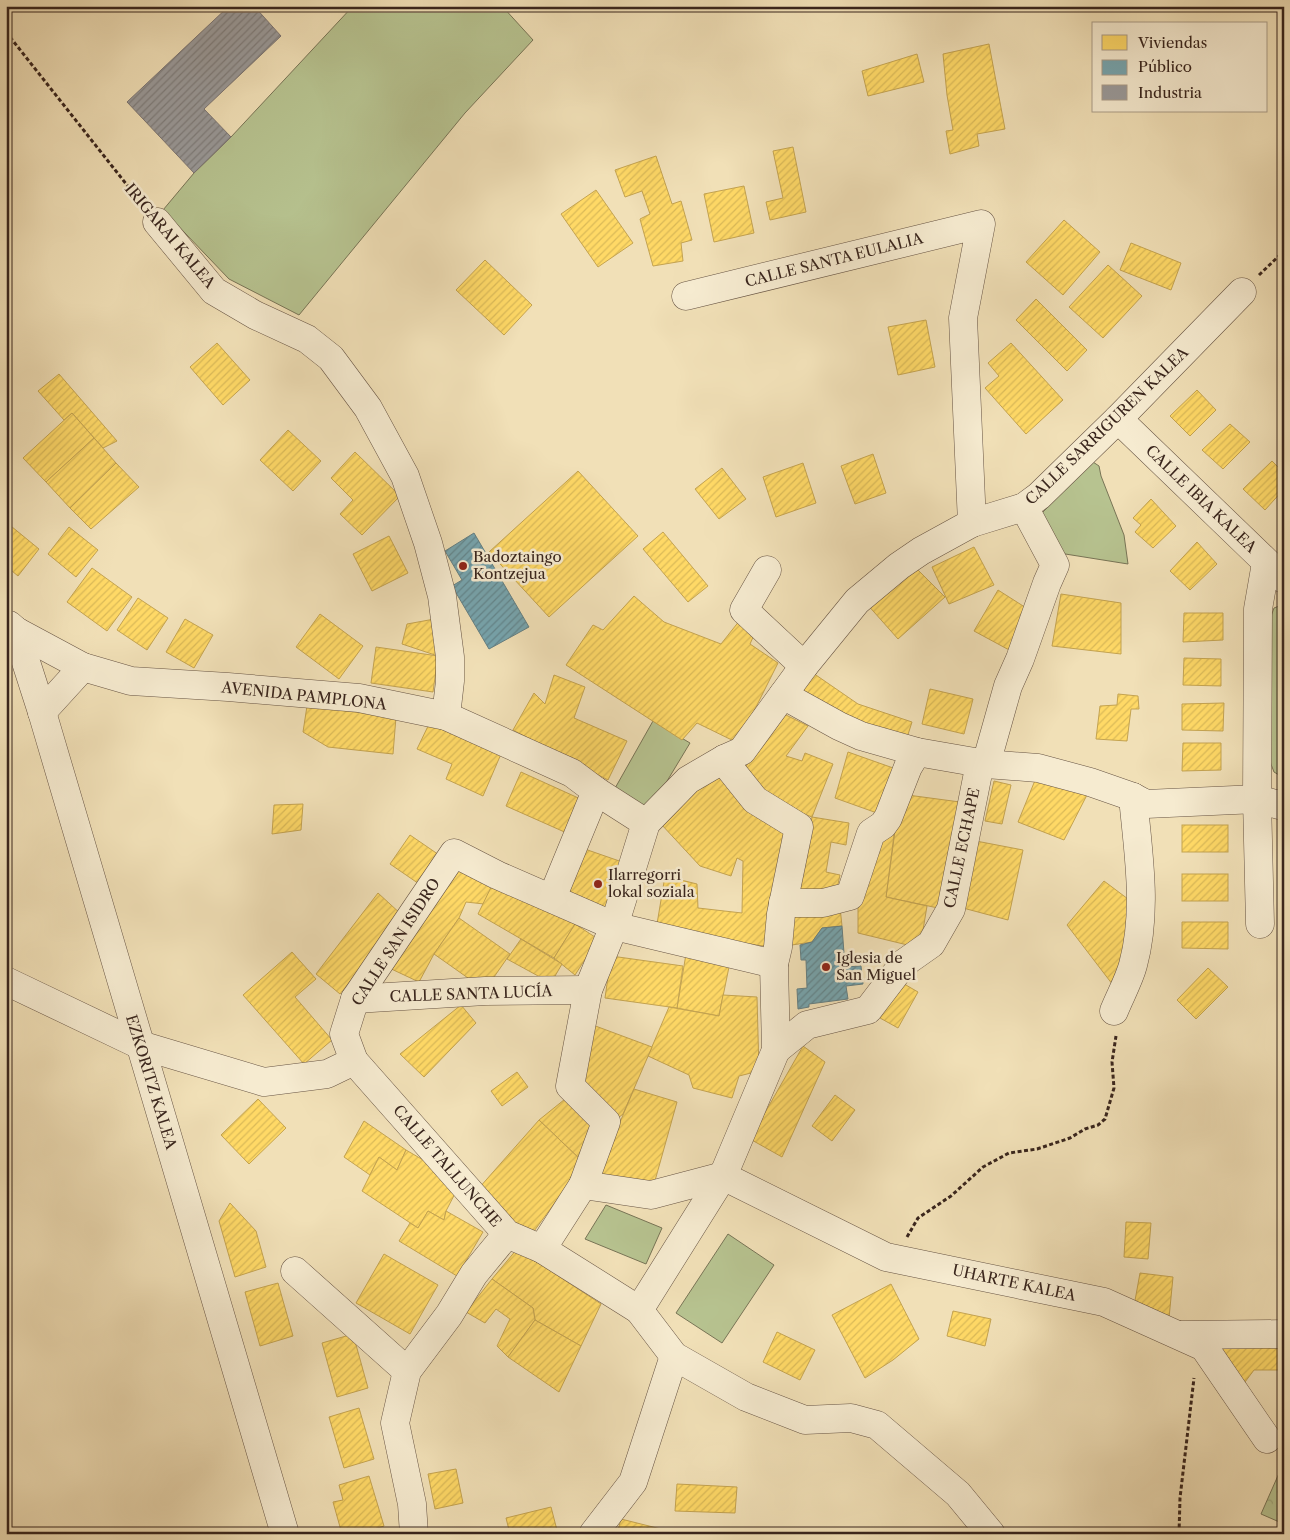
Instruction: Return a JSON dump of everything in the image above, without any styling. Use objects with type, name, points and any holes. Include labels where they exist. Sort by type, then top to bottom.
[{"type":"street","name":"IRIGARAI KALEA","points":[[157,222],[214,291],[255,315],[307,339],[331,358],[368,408],[405,476],[428,544],[439,588],[450,657],[450,681],[446,716]]},
{"type":"street","name":"CALLE SANTA EULALIA","points":[[686,296],[981,224],[963,318],[972,523]]},
{"type":"street","name":"CALLE SARRIGUREN KALEA","points":[[724,759],[742,751],[804,666],[857,601],[899,566],[921,551],[972,523],[1024,508],[1039,496],[1242,292]]},
{"type":"street","name":"CALLE IBIA KALEA","points":[[1118,418],[1275,571]]},
{"type":"street","name":"CALLE ECHAPE","points":[[776,1050],[808,1024],[868,1010],[904,963],[931,944],[951,909],[983,764],[1008,686],[1020,659],[1047,582],[1056,565],[1024,508]]},
{"type":"street","points":[[767,570],[744,610],[804,666]]},
{"type":"street","points":[[1260,924],[1270,801],[1258,609],[1275,571]]},
{"type":"street","name":"AVENIDA PAMPLONA","points":[[11,627],[83,667],[131,681],[359,698],[446,716],[572,772],[596,791],[646,823]]},
{"type":"street","name":"EZKORITZ KALEA","points":[[11,627],[42,712],[284,1534]]},
{"type":"street","points":[[42,712],[83,667]]},
{"type":"street","points":[[783,695],[846,730],[861,736],[917,752],[983,764],[1038,768],[1090,782],[1134,797],[1146,804],[1270,801]]},
{"type":"street","points":[[783,903],[823,903],[850,896],[871,833],[888,818],[908,767],[917,752]]},
{"type":"street","points":[[542,1249],[583,1185],[606,1122],[570,1086],[588,990],[614,926],[646,823],[688,780],[724,759],[755,800],[799,827],[783,903],[774,964],[776,1050],[723,1176],[639,1310]]},
{"type":"street","points":[[596,791],[552,898],[614,926],[774,964]]},
{"type":"street","points":[[1114,1011],[1133,966],[1140,929],[1142,897],[1134,797]]},
{"type":"street","name":"CALLE SAN ISIDRO","points":[[344,1034],[355,999],[454,853],[497,875],[552,898]]},
{"type":"street","points":[[6,981],[140,1045],[264,1082],[327,1074],[354,1061]]},
{"type":"street","name":"CALLE SANTA LUCÍA","points":[[355,999],[485,991],[588,990]]},
{"type":"street","name":"CALLE TALLUNCHE","points":[[344,1034],[354,1061],[507,1234],[474,1274],[449,1315],[407,1371],[395,1423],[412,1504],[422,1534]]},
{"type":"street","points":[[583,1185],[651,1195],[723,1176]]},
{"type":"street","name":"UHARTE KALEA","points":[[723,1176],[886,1257],[1104,1302],[1204,1347]]},
{"type":"street","points":[[507,1234],[542,1249],[639,1310],[674,1356],[746,1397],[806,1420],[851,1418],[877,1424],[958,1494],[991,1534]]},
{"type":"street","points":[[295,1272],[407,1371]]},
{"type":"street","points":[[1178,1335],[1284,1334]]},
{"type":"street","points":[[1204,1347],[1267,1439]]},
{"type":"street","points":[[593,1534],[633,1482],[674,1356]]},
{"type":"street","name":"CALLE TALLUNCHE","points":[[412,1504],[414,1534]]},
{"type":"path","name":"IRIGARAI KALEA","points":[[6,32],[157,222]]},
{"type":"path","points":[[1242,292],[1284,251]]},
{"type":"path","points":[[900,1260],[908,1234],[918,1218],[951,1196],[983,1166],[1009,1153],[1036,1149],[1070,1138],[1098,1125],[1105,1119],[1114,1088],[1112,1062],[1118,1021],[1114,1011]]},
{"type":"path","points":[[1179,1534],[1180,1498],[1194,1378],[1204,1347]]},
{"type":"green space","points":[[353,6],[502,6],[533,40],[465,113],[299,315],[229,279],[163,210],[194,173],[231,137]]},
{"type":"green space","points":[[1093,462],[1099,466],[1101,476],[1124,535],[1128,564],[1059,553],[1038,517]]},
{"type":"green space","points":[[1284,604],[1284,778],[1274,772],[1269,759],[1270,619],[1274,608]]},
{"type":"green space","points":[[653,721],[690,743],[649,811],[614,790]]},
{"type":"green space","points":[[606,1205],[662,1228],[646,1264],[585,1239]]},
{"type":"green space","points":[[728,1234],[774,1265],[722,1343],[676,1313]]},
{"type":"green space","points":[[1284,1462],[1284,1524],[1261,1514]]},
{"type":"building: Viviendas","points":[[989,44],[1005,129],[977,134],[979,146],[950,154],[946,131],[953,130],[943,54]]},
{"type":"building: Viviendas","points":[[917,54],[924,82],[868,96],[862,71]]},
{"type":"building: Viviendas","points":[[793,147],[806,212],[770,220],[766,202],[783,198],[773,151]]},
{"type":"building: Viviendas","points":[[656,156],[672,204],[681,201],[692,240],[681,243],[683,261],[653,266],[640,219],[650,214],[642,191],[625,197],[615,170]]},
{"type":"building: Viviendas","points":[[744,186],[754,233],[714,242],[704,194]]},
{"type":"building: Viviendas","points":[[596,190],[633,243],[598,267],[561,214]]},
{"type":"building: Viviendas","points":[[1064,220],[1100,252],[1063,295],[1026,262]]},
{"type":"building: Viviendas","points":[[1131,243],[1181,263],[1171,290],[1120,270]]},
{"type":"building: Viviendas","points":[[485,260],[532,305],[504,335],[456,290]]},
{"type":"building: Viviendas","points":[[1108,265],[1142,296],[1103,338],[1069,307]]},
{"type":"building: Viviendas","points":[[1036,299],[1087,350],[1067,371],[1016,320]]},
{"type":"building: Viviendas","points":[[926,320],[935,367],[898,375],[888,327]]},
{"type":"building: Viviendas","points":[[217,343],[250,380],[223,405],[190,367]]},
{"type":"building: Viviendas","points":[[1011,343],[1063,400],[1026,434],[985,388],[999,376],[988,363]]},
{"type":"building: Viviendas","points":[[59,374],[117,441],[103,448],[72,413],[64,420],[38,391]]},
{"type":"building: Viviendas","points":[[1197,390],[1216,410],[1190,436],[1170,416]]},
{"type":"building: Viviendas","points":[[72,413],[94,438],[46,482],[23,458]]},
{"type":"building: Viviendas","points":[[1230,424],[1250,442],[1223,469],[1202,450]]},
{"type":"building: Viviendas","points":[[288,430],[321,461],[293,491],[260,460]]},
{"type":"building: Viviendas","points":[[94,438],[116,463],[70,508],[46,482]]},
{"type":"building: Viviendas","points":[[355,452],[400,496],[362,535],[340,514],[353,500],[331,478]]},
{"type":"building: Viviendas","points":[[873,454],[886,493],[855,504],[841,466]]},
{"type":"building: Viviendas","points":[[1272,461],[1284,473],[1284,489],[1265,510],[1243,489]]},
{"type":"building: Viviendas","points":[[116,463],[139,487],[91,529],[70,508]]},
{"type":"building: Viviendas","points":[[803,463],[816,503],[776,517],[763,477]]},
{"type":"building: Viviendas","points":[[722,468],[746,499],[719,519],[695,489]]},
{"type":"building: Viviendas","points":[[578,471],[638,536],[549,617],[489,552]]},
{"type":"building: Viviendas","points":[[1151,499],[1176,526],[1153,548],[1135,532],[1141,525],[1133,518]]},
{"type":"building: Viviendas","points":[[6,522],[39,549],[18,576],[6,566]]},
{"type":"building: Viviendas","points":[[69,527],[98,550],[76,577],[48,554]]},
{"type":"building: Viviendas","points":[[663,532],[708,586],[688,602],[643,549]]},
{"type":"building: Viviendas","points":[[389,536],[408,573],[372,591],[353,554]]},
{"type":"building: Viviendas","points":[[1197,542],[1217,564],[1190,590],[1170,571]]},
{"type":"building: Viviendas","points":[[974,547],[994,585],[949,604],[932,567]]},
{"type":"building: Viviendas","points":[[912,564],[945,597],[898,639],[866,603]]},
{"type":"building: Viviendas","points":[[92,568],[132,597],[107,631],[67,602]]},
{"type":"building: Viviendas","points":[[998,590],[1031,611],[1011,651],[974,631]]},
{"type":"building: Viviendas","points":[[1061,594],[1121,603],[1121,654],[1052,646]]},
{"type":"building: Viviendas","points":[[634,596],[664,622],[721,644],[740,620],[754,635],[750,644],[778,663],[738,743],[697,723],[682,740],[566,665],[593,625],[603,630]]},
{"type":"building: Viviendas","points":[[138,598],[168,618],[147,650],[117,630]]},
{"type":"building: Viviendas","points":[[1184,613],[1223,613],[1223,640],[1183,642]]},
{"type":"building: Viviendas","points":[[320,614],[363,646],[339,679],[296,647]]},
{"type":"building: Viviendas","points":[[440,618],[438,656],[402,644],[407,624]]},
{"type":"building: Viviendas","points":[[185,619],[213,635],[194,668],[166,652]]},
{"type":"building: Viviendas","points":[[376,647],[438,656],[433,692],[371,683]]},
{"type":"building: Viviendas","points":[[1184,658],[1221,659],[1221,686],[1183,685]]},
{"type":"building: Viviendas","points":[[813,673],[858,704],[912,722],[905,744],[793,697]]},
{"type":"building: Viviendas","points":[[554,675],[585,687],[574,718],[627,741],[608,780],[513,730],[534,693],[545,704]]},
{"type":"building: Viviendas","points":[[930,689],[973,699],[964,734],[922,724]]},
{"type":"building: Viviendas","points":[[1118,694],[1138,696],[1139,709],[1131,709],[1127,741],[1096,739],[1100,706],[1117,705]]},
{"type":"building: Viviendas","points":[[1224,703],[1223,731],[1182,730],[1182,704]]},
{"type":"building: Viviendas","points":[[307,706],[396,717],[393,754],[328,747],[303,732]]},
{"type":"building: Viviendas","points":[[780,712],[808,726],[786,756],[802,761],[805,753],[833,764],[812,817],[757,796],[740,776]]},
{"type":"building: Viviendas","points":[[430,722],[501,754],[483,796],[446,779],[452,764],[417,749]]},
{"type":"building: Viviendas","points":[[1183,743],[1221,743],[1221,770],[1182,771]]},
{"type":"building: Viviendas","points":[[848,752],[896,769],[877,813],[835,798]]},
{"type":"building: Viviendas","points":[[729,771],[792,832],[773,947],[706,939],[657,924],[665,876],[697,884],[698,908],[742,913],[743,861],[737,858],[731,876],[700,866],[661,824],[693,793]]},
{"type":"building: Viviendas","points":[[521,772],[585,801],[569,834],[506,806]]},
{"type":"building: Viviendas","points":[[1038,773],[1089,791],[1064,840],[1018,822]]},
{"type":"building: Viviendas","points":[[994,781],[1011,785],[1002,824],[985,821]]},
{"type":"building: Viviendas","points":[[900,794],[960,802],[938,908],[886,897]]},
{"type":"building: Viviendas","points":[[303,804],[301,830],[272,834],[274,805]]},
{"type":"building: Viviendas","points":[[812,817],[849,823],[846,845],[831,842],[826,872],[840,875],[835,898],[799,892]]},
{"type":"building: Viviendas","points":[[1182,825],[1228,825],[1228,852],[1182,852]]},
{"type":"building: Viviendas","points":[[877,832],[894,835],[886,897],[927,906],[920,948],[858,933],[858,884]]},
{"type":"building: Viviendas","points":[[410,835],[445,859],[425,888],[390,864]]},
{"type":"building: Viviendas","points":[[976,841],[1023,850],[1008,920],[963,908]]},
{"type":"building: Viviendas","points":[[579,847],[628,864],[611,915],[562,899]]},
{"type":"building: Viviendas","points":[[455,863],[497,875],[484,904],[466,902],[459,918],[434,954],[419,982],[385,966]]},
{"type":"building: Viviendas","points":[[1182,874],[1228,874],[1228,901],[1182,901]]},
{"type":"building: Viviendas","points":[[497,875],[575,924],[554,958],[478,914]]},
{"type":"building: Viviendas","points":[[1104,881],[1132,902],[1116,989],[1067,925]]},
{"type":"building: Viviendas","points":[[378,893],[402,915],[340,994],[316,974]]},
{"type":"building: Viviendas","points":[[840,907],[842,926],[822,928],[812,942],[785,946],[782,911]]},
{"type":"building: Viviendas","points":[[459,918],[510,954],[485,990],[434,954]]},
{"type":"building: Viviendas","points":[[1182,922],[1228,922],[1228,949],[1182,948]]},
{"type":"building: Viviendas","points":[[575,924],[598,939],[575,975],[554,958]]},
{"type":"building: Viviendas","points":[[521,939],[562,964],[551,983],[507,959]]},
{"type":"building: Viviendas","points":[[292,952],[316,979],[295,997],[332,1040],[304,1064],[243,995]]},
{"type":"building: Viviendas","points":[[686,954],[730,962],[719,1016],[677,1008]]},
{"type":"building: Viviendas","points":[[611,956],[683,966],[677,1008],[605,998]]},
{"type":"building: Viviendas","points":[[1208,968],[1228,987],[1196,1019],[1177,1000]]},
{"type":"building: Viviendas","points":[[899,981],[918,992],[898,1028],[880,1018]]},
{"type":"building: Viviendas","points":[[723,995],[757,997],[759,1071],[739,1076],[732,1098],[693,1088],[689,1075],[648,1056],[669,1007],[719,1016]]},
{"type":"building: Viviendas","points":[[461,1005],[476,1023],[424,1077],[400,1054]]},
{"type":"building: Viviendas","points":[[582,1021],[652,1047],[623,1114],[613,1122],[570,1086]]},
{"type":"building: Viviendas","points":[[803,1046],[825,1062],[782,1157],[750,1139]]},
{"type":"building: Viviendas","points":[[517,1072],[528,1087],[502,1106],[491,1091]]},
{"type":"building: Viviendas","points":[[634,1089],[677,1102],[651,1195],[593,1186]]},
{"type":"building: Viviendas","points":[[575,1091],[606,1122],[584,1163],[539,1120]]},
{"type":"building: Viviendas","points":[[835,1095],[855,1110],[832,1141],[812,1126]]},
{"type":"building: Viviendas","points":[[258,1099],[286,1128],[249,1164],[221,1135]]},
{"type":"building: Viviendas","points":[[539,1120],[584,1163],[526,1242],[479,1188]]},
{"type":"building: Viviendas","points":[[364,1121],[406,1150],[397,1170],[379,1157],[370,1175],[344,1157]]},
{"type":"building: Viviendas","points":[[406,1150],[461,1182],[446,1211],[444,1220],[428,1211],[418,1228],[362,1191],[379,1157],[397,1170]]},
{"type":"building: Viviendas","points":[[230,1203],[256,1231],[266,1267],[235,1277],[219,1221]]},
{"type":"building: Viviendas","points":[[428,1211],[444,1220],[446,1211],[483,1232],[457,1276],[399,1241],[410,1223],[418,1228]]},
{"type":"building: Viviendas","points":[[1126,1222],[1151,1223],[1148,1259],[1124,1257]]},
{"type":"building: Viviendas","points":[[517,1249],[601,1304],[581,1346],[535,1320],[533,1308],[492,1279]]},
{"type":"building: Viviendas","points":[[384,1254],[438,1285],[410,1334],[356,1303]]},
{"type":"building: Viviendas","points":[[1140,1273],[1173,1277],[1169,1318],[1134,1306]]},
{"type":"building: Viviendas","points":[[492,1279],[533,1308],[535,1320],[508,1357],[497,1346],[510,1319],[496,1309],[485,1323],[466,1312]]},
{"type":"building: Viviendas","points":[[278,1283],[293,1336],[260,1346],[245,1292]]},
{"type":"building: Viviendas","points":[[891,1284],[919,1339],[893,1360],[865,1378],[832,1315]]},
{"type":"building: Viviendas","points":[[953,1311],[991,1319],[985,1346],[947,1336]]},
{"type":"building: Viviendas","points":[[535,1320],[581,1346],[559,1392],[508,1357]]},
{"type":"building: Viviendas","points":[[777,1332],[815,1350],[800,1380],[763,1362]]},
{"type":"building: Viviendas","points":[[353,1334],[368,1388],[337,1397],[322,1343]]},
{"type":"building: Viviendas","points":[[1213,1340],[1284,1340],[1284,1370],[1254,1370],[1236,1394]]},
{"type":"building: Viviendas","points":[[359,1408],[374,1459],[344,1468],[329,1417]]},
{"type":"building: Viviendas","points":[[456,1469],[463,1503],[435,1509],[428,1474]]},
{"type":"building: Viviendas","points":[[369,1476],[384,1526],[357,1534],[342,1534],[333,1502],[343,1500],[339,1485]]},
{"type":"building: Viviendas","points":[[677,1484],[737,1487],[735,1513],[675,1511]]},
{"type":"building: Viviendas","points":[[551,1507],[558,1534],[510,1534],[506,1518]]},
{"type":"building: Viviendas","points":[[621,1519],[665,1530],[664,1534],[617,1534]]},
{"type":"building: Público","points":[[474,533],[529,627],[489,649],[452,586],[462,580],[445,551]]},
{"type":"building: Público","name":"Iglesia de San Miguel","points":[[842,926],[845,967],[861,966],[863,984],[846,986],[848,999],[809,1004],[809,1007],[798,1009],[797,989],[807,988],[806,960],[801,960],[800,945],[812,942],[822,928]]},
{"type":"building: Industria","points":[[229,6],[254,6],[281,36],[204,109],[231,137],[194,173],[127,102]]},
{"type":"place","name":"Badoztaingo Kontzejua","points":[[463,566]]},
{"type":"place","name":"Ilarregorri lokal soziala","points":[[598,884]]},
{"type":"place","name":"Iglesia de San Miguel","points":[[826,967]]}]
